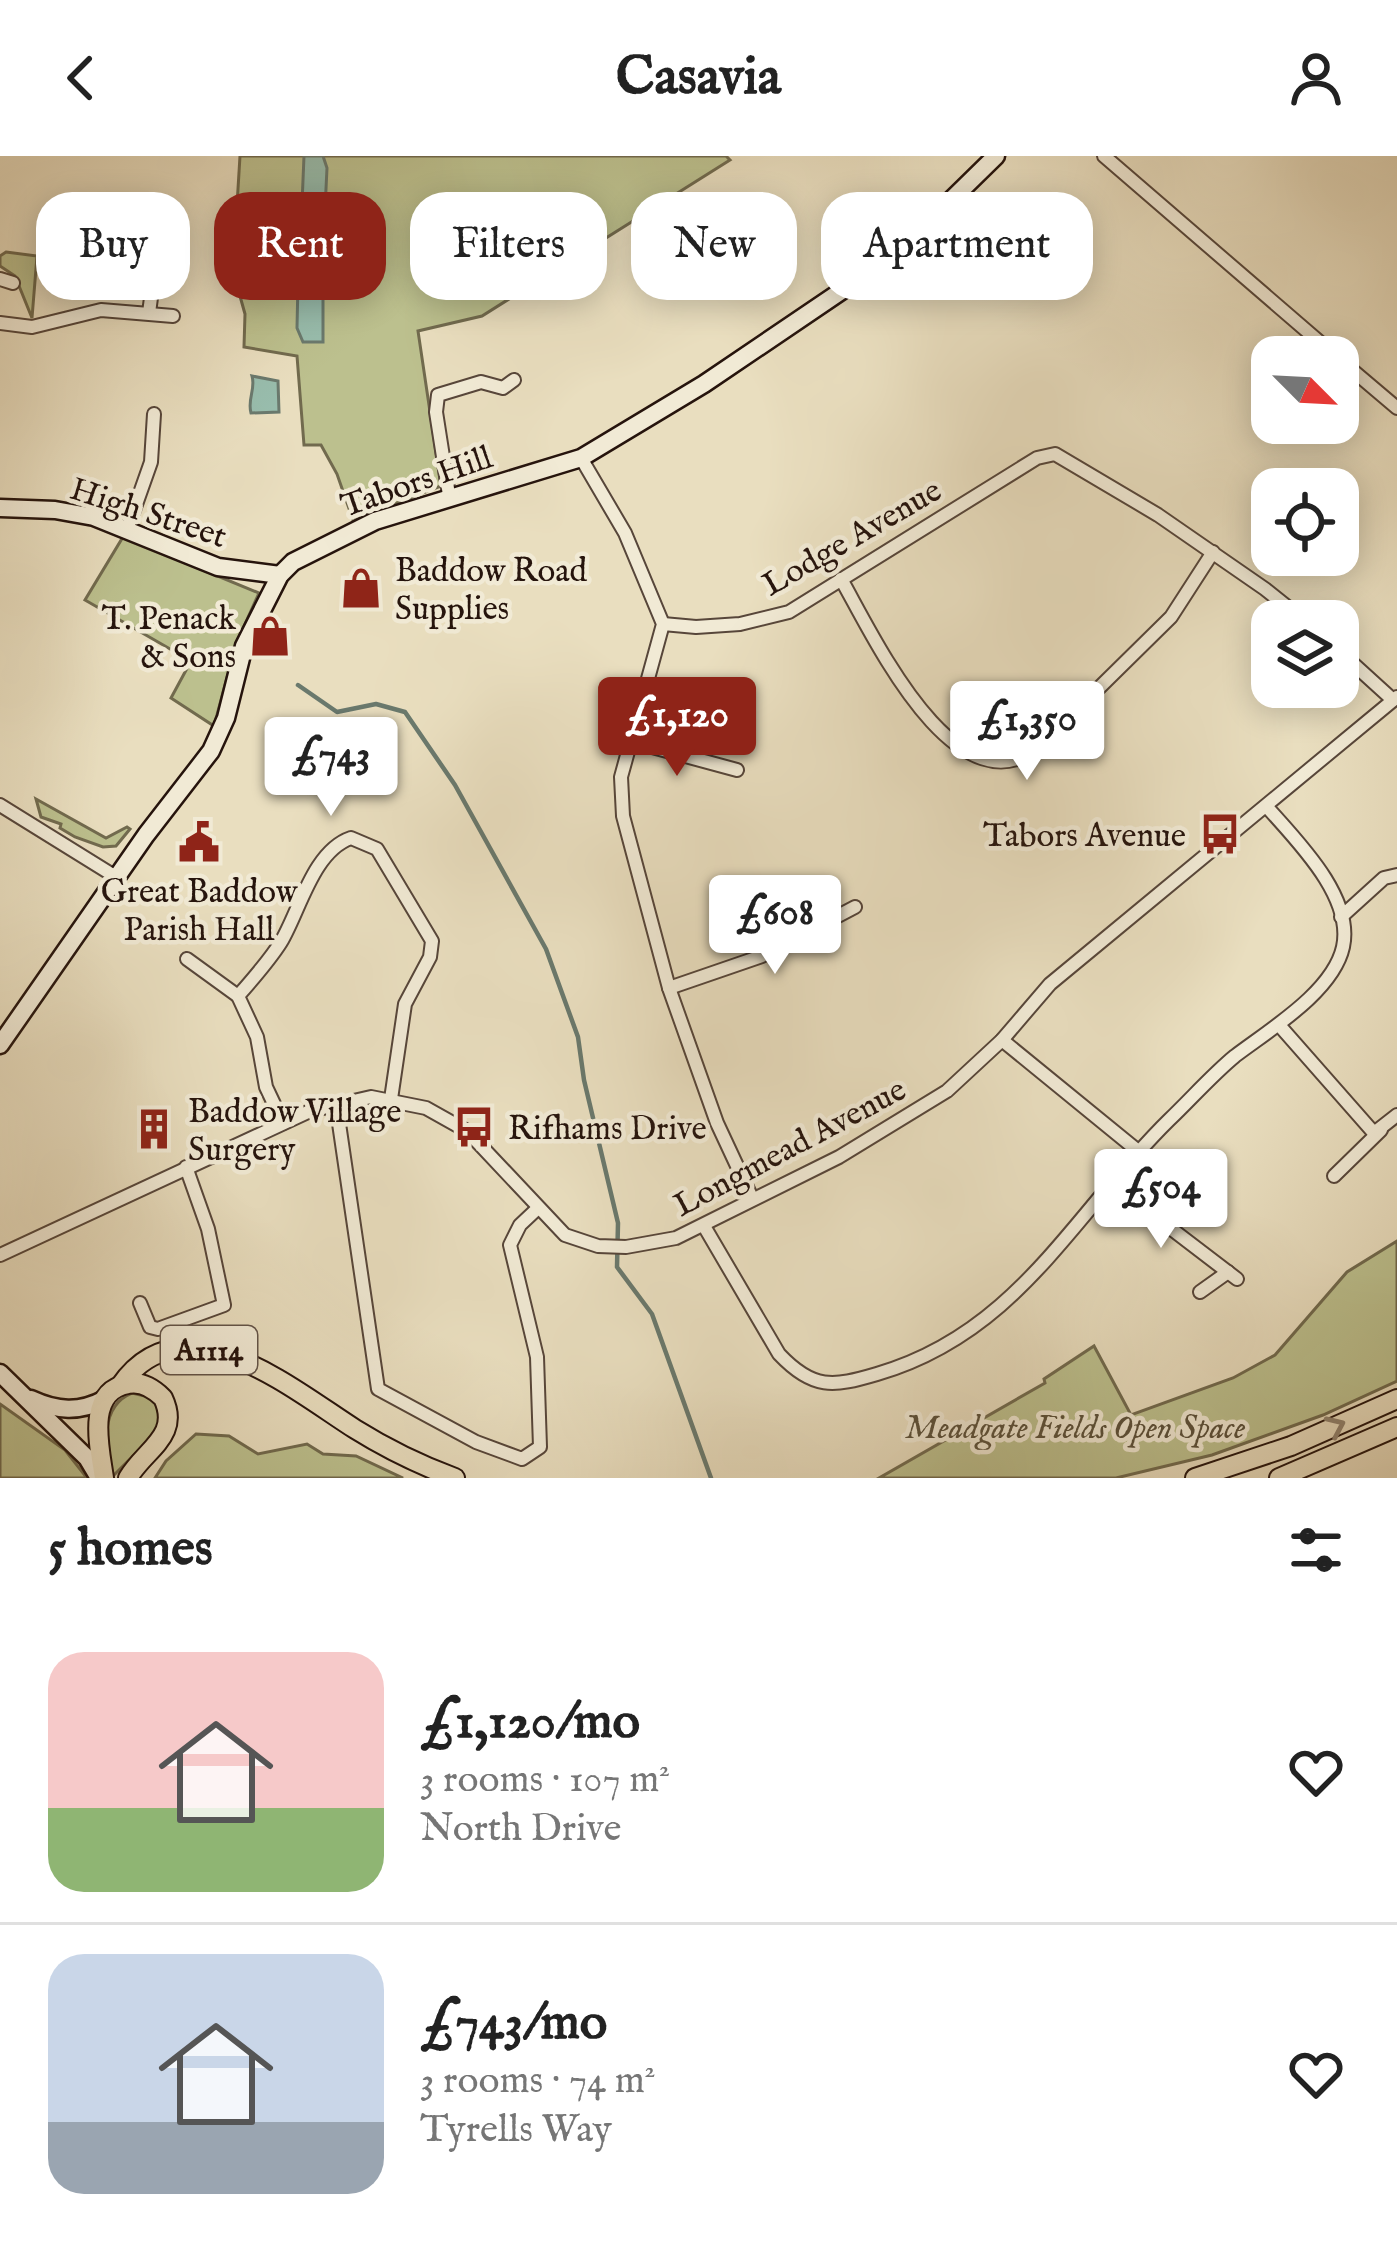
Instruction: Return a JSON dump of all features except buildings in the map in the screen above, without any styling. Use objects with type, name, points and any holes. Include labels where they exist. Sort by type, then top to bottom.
[{"type":"main road","name":"A1114","points":[[112,1393],[134,1368],[153,1356],[193,1349],[222,1352],[282,1381],[392,1450],[455,1478]]},
{"type":"main road","points":[[102,1478],[98,1434],[112,1393],[141,1384],[154,1389],[169,1409],[166,1434],[128,1478]]},
{"type":"main road","points":[[1195,1478],[1291,1446],[1397,1399]]},
{"type":"main road","points":[[1280,1478],[1397,1427]]},
{"type":"street","name":"Tabors Hill","points":[[280,575],[293,562],[375,521],[580,458],[723,372],[896,254],[996,156]]},
{"type":"street","points":[[1104,156],[1314,336]]},
{"type":"street","points":[[149,313],[151,300]]},
{"type":"street","points":[[0,323],[32,327],[101,310],[173,316]]},
{"type":"street","points":[[1359,375],[1397,408]]},
{"type":"street","points":[[448,495],[436,412],[438,395],[481,382],[503,388],[514,380]]},
{"type":"street","points":[[127,530],[151,462],[154,414]]},
{"type":"street","name":"Lodge Avenue","points":[[663,624],[740,624],[789,612],[1037,458],[1055,454],[1086,469],[1214,553]]},
{"type":"street","points":[[580,458],[625,533],[663,624],[621,777],[623,816],[669,988],[717,1124],[752,1198]]},
{"type":"street","name":"High Street","points":[[0,508],[74,514],[218,567],[280,575]]},
{"type":"street","points":[[841,579],[893,670],[926,715],[962,747],[1003,764],[1038,748],[1171,617],[1214,553],[1277,600]]},
{"type":"street","points":[[0,1045],[116,877],[211,751],[226,718],[244,646],[280,575]]},
{"type":"street","points":[[1359,668],[1395,699]]},
{"type":"street","name":"Longmead Avenue","points":[[0,1255],[283,1123],[336,1103],[371,1097],[438,1113],[467,1131],[565,1235],[598,1246],[626,1247],[676,1238],[839,1157],[947,1091],[1002,1040],[1050,984],[1395,699]]},
{"type":"street","points":[[630,741],[737,770]]},
{"type":"street","points":[[0,805],[116,877]]},
{"type":"street","points":[[704,1226],[779,1354],[814,1381],[838,1385],[909,1365],[964,1337],[1041,1269],[1138,1150],[1232,1058],[1279,1025],[1337,966],[1344,943],[1341,917],[1319,867],[1267,807]]},
{"type":"street","points":[[238,996],[280,942],[334,848],[351,838],[377,849],[432,941],[430,957],[405,1004],[391,1100]]},
{"type":"street","points":[[1341,917],[1384,878],[1397,875]]},
{"type":"street","points":[[669,988],[762,956],[855,907]]},
{"type":"street","points":[[187,959],[238,996],[257,1037],[266,1087],[283,1123]]},
{"type":"street","points":[[1279,1025],[1374,1133],[1392,1120]]},
{"type":"street","points":[[1002,1040],[1138,1150]]},
{"type":"street","points":[[336,1103],[378,1389],[476,1442],[523,1459],[536,1453]]},
{"type":"street","points":[[1334,1176],[1392,1120]]},
{"type":"street","points":[[1348,1160],[1355,1179]]},
{"type":"street","points":[[185,1167],[208,1228],[228,1321]]},
{"type":"street","points":[[1114,1185],[1233,1276],[1200,1292]]},
{"type":"street","points":[[537,1209],[510,1245],[537,1357],[542,1426],[537,1469]]},
{"type":"street","points":[[140,1303],[150,1327],[158,1329],[224,1305]]},
{"type":"street","points":[[0,1373],[102,1478]]},
{"type":"street","points":[[20,1394],[62,1410],[92,1406],[112,1393]]},
{"type":"green space","points":[[240,156],[726,156],[730,160],[679,192],[631,192],[631,222],[607,237],[607,192],[410,192],[410,300],[507,300],[482,316],[418,331],[441,486],[353,520],[321,445],[304,445],[297,356],[244,347],[241,300],[386,300],[386,192],[238,192]]},
{"type":"green space","points":[[6,252],[36,256],[32,318],[15,276],[0,266],[0,256]]},
{"type":"green space","points":[[123,537],[259,593],[236,644],[214,726],[171,698],[191,661],[85,600]]},
{"type":"green space","points":[[36,799],[106,838],[130,829],[116,846],[103,847],[41,817]]},
{"type":"green space","name":"Meadgate Fields Open Space","points":[[1397,1241],[1397,1381],[1323,1415],[1212,1455],[1116,1478],[879,1478],[1045,1383],[1044,1379],[1094,1346],[1131,1415],[1233,1378],[1275,1355],[1347,1272]]},
{"type":"green space","points":[[132,1393],[149,1397],[159,1407],[161,1428],[111,1478],[106,1442],[109,1418],[121,1399]]},
{"type":"green space","points":[[0,1404],[65,1450],[87,1478],[0,1478]]},
{"type":"green space","points":[[196,1434],[229,1436],[258,1454],[307,1444],[323,1454],[356,1456],[403,1478],[155,1478]]},
{"type":"shaded area","points":[[304,156],[323,156],[326,192],[302,192]]},
{"type":"shaded area","points":[[298,300],[323,300],[323,342],[303,342],[297,328]]},
{"type":"shaded area","points":[[252,376],[278,381],[279,412],[251,413]]},
{"type":"waterway","points":[[298,685],[337,712],[376,704],[405,712],[455,785],[546,949],[578,1037],[618,1223],[617,1267],[652,1314],[711,1478]]},
{"type":"place","name":"Baddow Road Supplies","points":[[361,588]]},
{"type":"place","name":"T. Penack & Sons","points":[[270,636]]},
{"type":"place","name":"Tabors Avenue","points":[[1220,834]]},
{"type":"place","name":"Great Baddow Parish Hall","points":[[199,842]]},
{"type":"place","name":"Rifhams Drive","points":[[474,1127]]},
{"type":"place","name":"Baddow Village Surgery","points":[[154,1129]]}]
